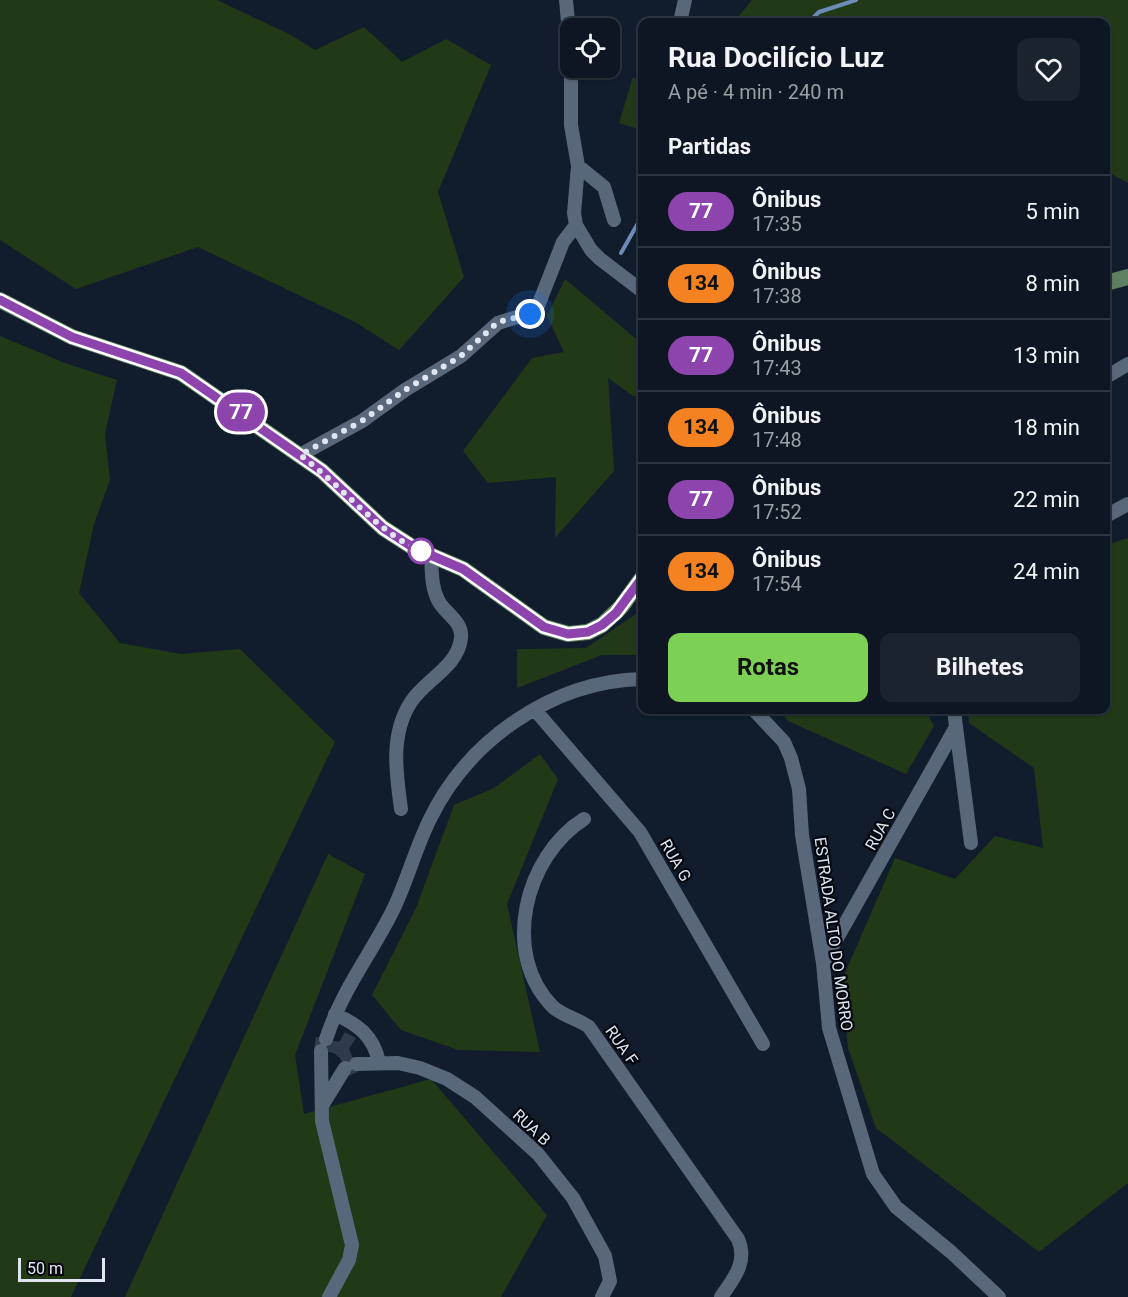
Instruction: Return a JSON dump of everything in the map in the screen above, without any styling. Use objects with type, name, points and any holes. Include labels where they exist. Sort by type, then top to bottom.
[{"type":"main road","points":[[1110,283],[1128,277]]},
{"type":"main road","points":[[0,300],[72,337],[181,373],[322,471],[383,528],[406,543],[463,569],[544,627],[568,634],[588,632],[602,625],[616,613],[638,583]]},
{"type":"street","points":[[566,0],[568,18]]},
{"type":"street","points":[[681,18],[685,0]]},
{"type":"street","points":[[571,78],[572,124],[578,166],[574,213],[576,225],[600,260],[638,288]]},
{"type":"street","points":[[578,166],[604,187],[614,220]]},
{"type":"street","points":[[300,455],[362,421],[405,390],[461,356],[498,322],[536,311],[563,242],[576,225]]},
{"type":"street","points":[[1110,375],[1128,364]]},
{"type":"street","points":[[1110,514],[1128,504]]},
{"type":"street","points":[[401,809],[396,752],[400,728],[412,700],[440,675],[461,639],[455,620],[439,602],[434,591],[431,555]]},
{"type":"street","points":[[329,1297],[349,1260],[352,1245],[322,1121],[323,1104],[320,1094],[324,1045],[334,1014],[346,989],[396,904],[429,820],[464,767],[490,738],[535,710],[584,688],[638,680]]},
{"type":"street","name":"RUA G","points":[[535,710],[640,832],[763,1044]]},
{"type":"street","name":"ESTRADA ALTO DO MORRO","points":[[758,714],[784,742],[791,758],[799,789],[802,835],[815,928],[823,963],[829,1028],[873,1174],[896,1207],[919,1224],[999,1297]]},
{"type":"street","points":[[954,714],[971,843]]},
{"type":"street","name":"RUA C","points":[[823,963],[956,727]]},
{"type":"street","name":"RUA F","points":[[584,819],[567,830],[555,843],[537,879],[523,929],[523,945],[528,965],[555,1008],[580,1020],[593,1033],[738,1239],[743,1251],[741,1265],[722,1297]]},
{"type":"street","points":[[334,1014],[369,1035],[376,1047],[379,1062]]},
{"type":"street","name":"RUA B","points":[[323,1104],[351,1066],[379,1062],[420,1068],[447,1079],[475,1097],[538,1154],[573,1198],[604,1256],[610,1281],[602,1297]]},
{"type":"green space","points":[[0,0],[217,0],[291,35],[315,50],[364,27],[402,62],[446,39],[491,65],[438,192],[464,277],[399,350],[355,322],[198,247],[76,289],[0,240]]},
{"type":"green space","points":[[752,0],[1128,0],[1128,183],[1110,173],[1110,18],[737,18]]},
{"type":"green space","points":[[633,77],[638,81],[638,129],[619,123]]},
{"type":"green space","points":[[565,279],[638,341],[638,396],[633,396],[608,378],[614,471],[555,538],[556,477],[488,483],[463,451],[532,358],[564,352],[547,316]]},
{"type":"green space","points":[[0,336],[65,363],[117,380],[105,434],[110,480],[94,524],[79,593],[120,643],[181,654],[240,649],[335,742],[71,1297],[0,1297]]},
{"type":"green space","points":[[1128,538],[1128,1183],[1039,1252],[876,1128],[848,1048],[842,980],[895,858],[955,879],[995,836],[1043,848],[1034,768],[969,723],[968,714],[1110,714],[1110,544]]},
{"type":"green space","points":[[638,613],[638,655],[602,655],[517,688],[517,649],[586,648]]},
{"type":"green space","points":[[782,714],[927,714],[934,726],[906,774],[788,721]]},
{"type":"green space","points":[[540,754],[558,779],[507,904],[540,1052],[458,1050],[401,1030],[372,995],[416,908],[454,805],[494,788]]},
{"type":"green space","points":[[328,854],[365,874],[295,1055],[304,1114],[431,1079],[547,1215],[501,1297],[125,1297]]},
{"type":"building","points":[[345,1032],[356,1038],[349,1049],[359,1071],[349,1076],[340,1058],[334,1053],[314,1049],[316,1037],[339,1042]]},
{"type":"waterway","points":[[813,18],[819,12],[856,0]]},
{"type":"waterway","points":[[621,253],[638,223]]},
{"type":"bus line","name":"77","points":[[0,300],[72,337],[181,373],[237,409],[322,471],[383,528],[414,548],[463,569],[522,614],[544,627],[568,634],[588,632],[602,625],[616,613],[638,584]]},
{"type":"route","points":[[421,551],[383,528],[322,471],[300,455],[362,421],[396,395],[461,356],[498,322],[530,314]]}]
